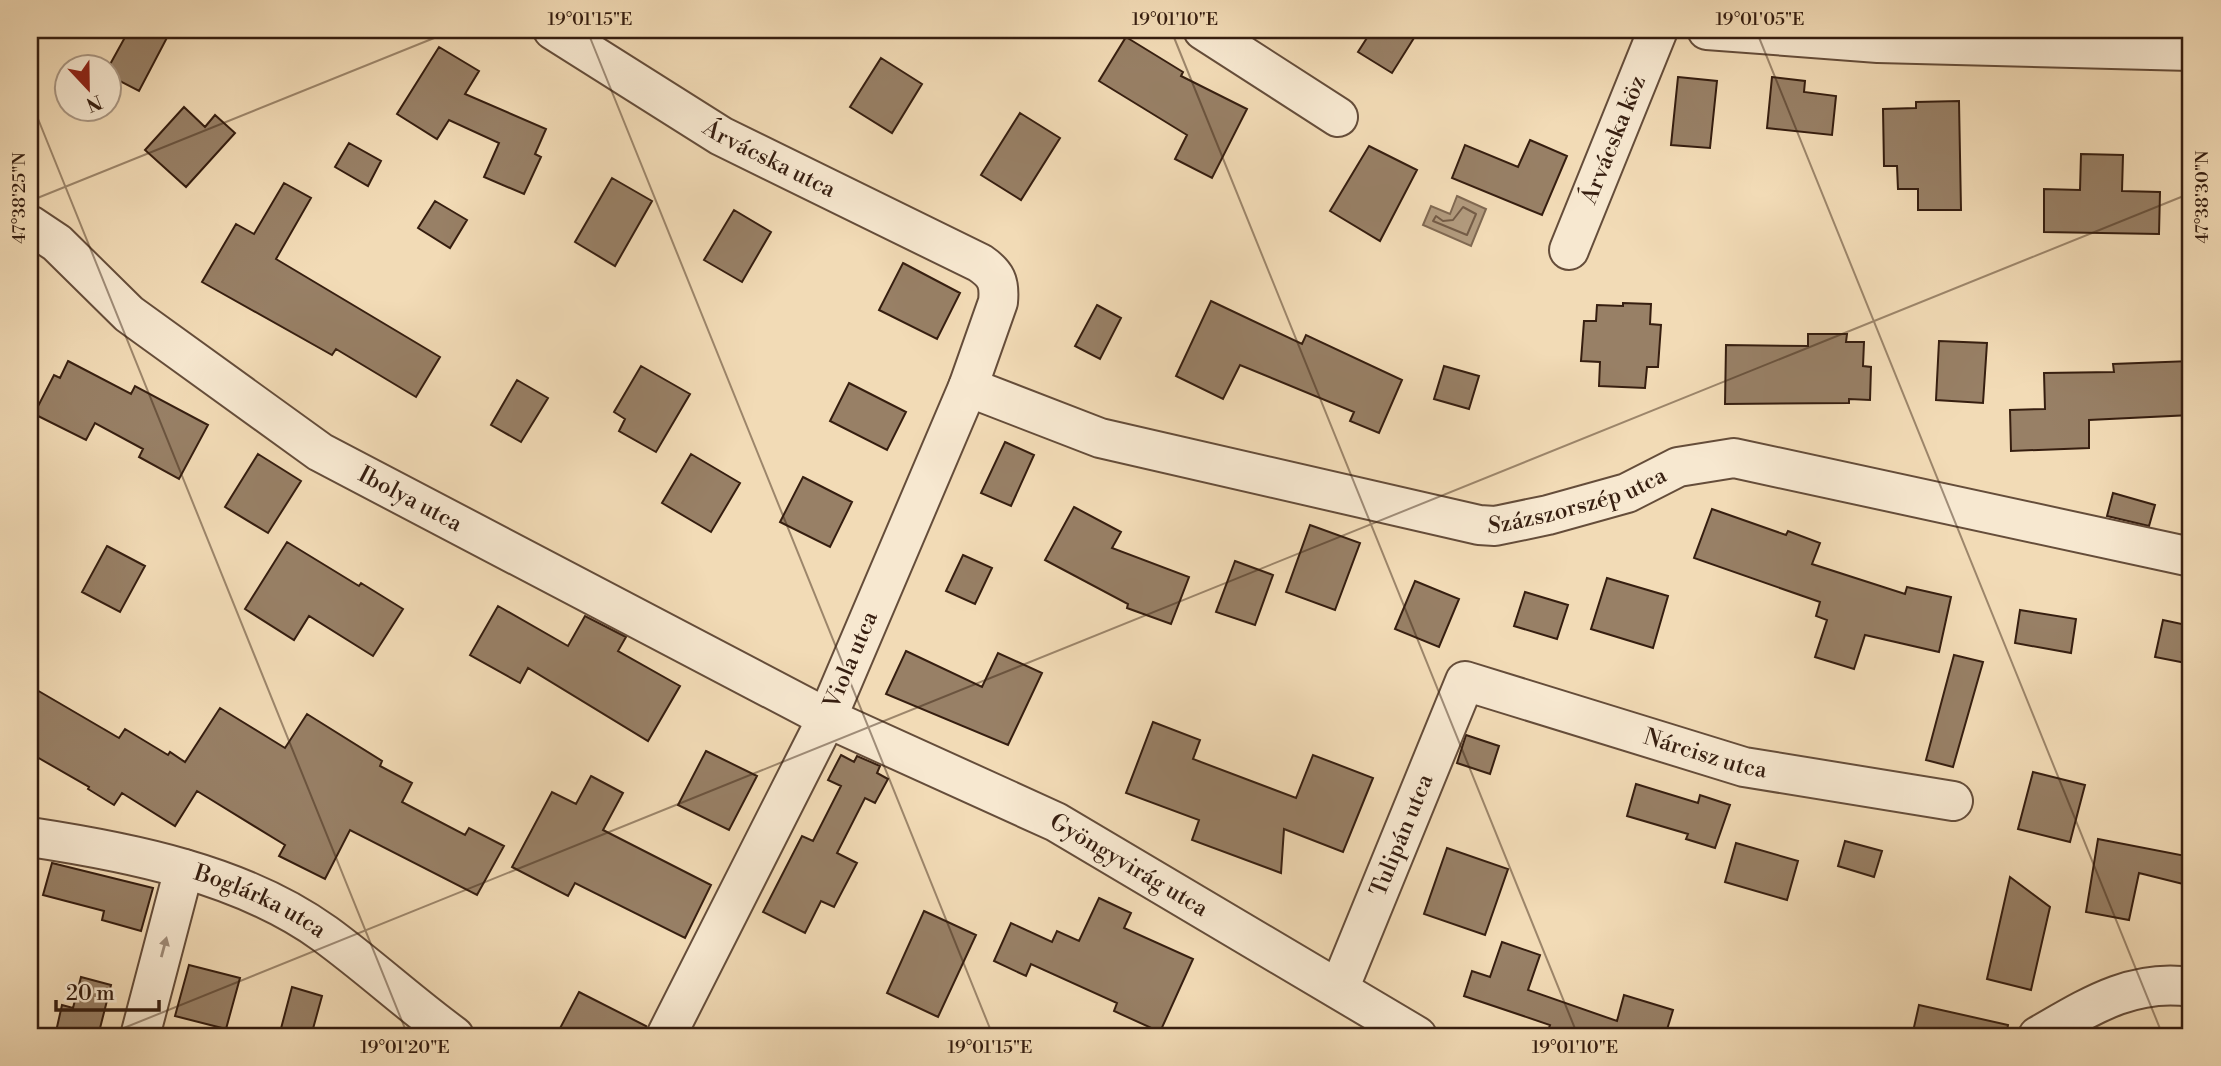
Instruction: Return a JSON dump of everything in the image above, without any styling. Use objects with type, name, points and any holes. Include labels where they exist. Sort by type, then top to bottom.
[{"type":"street","name":"Árvácska utca","points":[[553,30],[721,136],[993,272]]},
{"type":"street","points":[[1203,30],[1338,117]]},
{"type":"street","name":"Árvácska köz","points":[[1569,250],[1658,30]]},
{"type":"street","points":[[1707,30],[1878,43],[2191,51]]},
{"type":"street","name":"Ibolya utca","points":[[30,225],[57,243],[130,314],[320,452],[827,718]]},
{"type":"street","name":"Viola utca","points":[[666,1036],[827,718],[968,387],[998,302],[1000,288],[993,272]]},
{"type":"street","name":"Százszorszép utca","points":[[968,387],[1100,438],[1479,525],[1496,526],[1548,515],[1627,493],[1678,467],[1734,458],[2191,557]]},
{"type":"street","name":"Nárcisz utca","points":[[1465,681],[1744,767],[1953,801]]},
{"type":"street","name":"Tulipán utca","points":[[1339,989],[1465,681]]},
{"type":"street","name":"Gyöngyvirág utca","points":[[827,718],[1056,822],[1417,1036]]},
{"type":"street","name":"Boglárka utca","points":[[30,837],[115,850],[184,869],[263,899],[323,932],[444,1033]]},
{"type":"street","points":[[140,1036],[184,869]]},
{"type":"street","points":[[2038,1036],[2091,1006],[2141,986],[2191,987]]},
{"type":"water","points":[[1457,196],[1486,209],[1471,246],[1423,225],[1431,206],[1450,214]]},
{"type":"building","points":[[129,30],[171,30],[139,91],[122,82],[122,52],[117,52]]},
{"type":"building","points":[[1372,30],[1419,30],[1392,73],[1358,52]]},
{"type":"building","points":[[1126,37],[1183,72],[1181,76],[1247,109],[1212,178],[1175,159],[1187,135],[1099,81]]},
{"type":"building","points":[[439,47],[479,71],[465,94],[546,129],[535,154],[541,157],[524,194],[484,177],[499,143],[449,120],[437,139],[397,114]]},
{"type":"building","points":[[881,58],[922,84],[892,133],[850,107]]},
{"type":"building","points":[[1678,77],[1717,81],[1710,148],[1671,145]]},
{"type":"building","points":[[1772,77],[1805,81],[1804,92],[1836,96],[1832,135],[1767,128]]},
{"type":"building","points":[[1959,101],[1961,210],[1918,210],[1918,189],[1898,189],[1897,166],[1884,166],[1883,109],[1916,108],[1916,102]]},
{"type":"building","points":[[184,107],[205,127],[215,115],[235,133],[186,187],[145,150]]},
{"type":"building","points":[[1020,113],[1060,138],[1021,200],[981,175]]},
{"type":"building","points":[[1530,140],[1567,156],[1542,215],[1452,178],[1465,145],[1518,167]]},
{"type":"building","points":[[349,143],[381,161],[368,186],[335,167]]},
{"type":"building","points":[[1369,146],[1417,170],[1380,241],[1330,211]]},
{"type":"building","points":[[2081,154],[2123,155],[2122,191],[2160,192],[2159,234],[2044,232],[2044,189],[2080,190]]},
{"type":"building","points":[[612,178],[652,201],[615,266],[575,242]]},
{"type":"building","points":[[284,183],[311,198],[276,259],[440,357],[416,397],[336,349],[332,355],[202,282],[236,224],[254,234]]},
{"type":"building","points":[[435,201],[467,220],[450,248],[418,228]]},
{"type":"building","points":[[734,210],[771,232],[742,282],[704,260]]},
{"type":"building","points":[[903,263],[960,293],[937,339],[879,310]]},
{"type":"building","points":[[1211,301],[1302,344],[1306,335],[1402,380],[1379,433],[1350,421],[1354,412],[1240,365],[1223,399],[1176,376]]},
{"type":"building","points":[[1623,303],[1651,304],[1650,324],[1661,325],[1658,367],[1647,367],[1645,388],[1599,386],[1600,362],[1581,361],[1584,321],[1596,321],[1597,305],[1623,306]]},
{"type":"building","points":[[1097,305],[1121,318],[1100,359],[1075,346]]},
{"type":"building","points":[[1808,334],[1847,334],[1846,342],[1864,342],[1863,366],[1871,367],[1870,400],[1849,399],[1849,403],[1725,404],[1726,345],[1808,346]]},
{"type":"building","points":[[1939,341],[1987,343],[1983,403],[1936,400]]},
{"type":"building","points":[[68,361],[131,394],[135,386],[208,425],[179,479],[139,457],[143,449],[95,423],[86,440],[34,414],[54,375],[60,378]]},
{"type":"building","points":[[2191,361],[2191,415],[2089,420],[2089,448],[2011,451],[2010,410],[2045,409],[2044,373],[2114,372],[2113,364]]},
{"type":"building","points":[[641,366],[690,394],[656,452],[619,431],[625,419],[614,412]]},
{"type":"building","points":[[1444,366],[1479,376],[1469,409],[1434,399]]},
{"type":"building","points":[[517,380],[548,398],[521,442],[491,425]]},
{"type":"building","points":[[849,383],[906,412],[887,450],[830,421]]},
{"type":"building","points":[[1005,442],[1034,455],[1011,506],[981,493]]},
{"type":"building","points":[[258,454],[301,481],[268,533],[225,507]]},
{"type":"building","points":[[691,454],[740,483],[711,532],[662,503]]},
{"type":"building","points":[[803,477],[852,502],[830,547],[780,522]]},
{"type":"building","points":[[2113,493],[2155,505],[2149,526],[2107,516]]},
{"type":"building","points":[[1074,507],[1121,532],[1112,548],[1189,577],[1171,624],[1127,608],[1128,604],[1045,560]]},
{"type":"building","points":[[1712,509],[1786,535],[1788,531],[1820,543],[1812,564],[1905,594],[1907,587],[1951,597],[1939,652],[1865,635],[1854,669],[1815,657],[1827,620],[1816,616],[1820,602],[1694,558]]},
{"type":"building","points":[[1310,525],[1360,543],[1335,610],[1286,592]]},
{"type":"building","points":[[287,542],[403,609],[373,656],[309,616],[294,640],[245,609]]},
{"type":"building","points":[[107,546],[145,566],[120,612],[82,592]]},
{"type":"building","points":[[963,555],[992,568],[975,604],[946,591]]},
{"type":"building","points":[[1235,561],[1273,575],[1255,625],[1216,612]]},
{"type":"building","points":[[1607,578],[1668,596],[1653,648],[1591,629]]},
{"type":"building","points":[[1415,581],[1459,599],[1439,647],[1395,629]]},
{"type":"building","points":[[1525,592],[1568,605],[1557,639],[1514,626]]},
{"type":"building","points":[[498,606],[568,646],[585,616],[626,637],[618,651],[680,686],[648,741],[528,668],[520,683],[470,655]]},
{"type":"building","points":[[2020,610],[2076,619],[2071,653],[2015,643]]},
{"type":"building","points":[[2163,620],[2191,626],[2191,664],[2155,657]]},
{"type":"building","points":[[906,651],[982,687],[998,653],[1042,673],[1008,745],[886,694]]},
{"type":"building","points":[[1954,655],[1983,662],[1953,767],[1926,760]]},
{"type":"building","points":[[30,686],[119,738],[125,729],[185,762],[220,708],[285,748],[307,714],[382,761],[380,766],[412,783],[402,802],[465,835],[469,828],[504,846],[477,895],[350,830],[325,879],[279,856],[285,845],[197,791],[175,826],[122,793],[114,805],[88,789],[89,787],[30,753]]},
{"type":"building","points":[[1153,722],[1200,740],[1193,759],[1296,798],[1313,755],[1373,778],[1343,852],[1284,829],[1281,873],[1192,840],[1199,820],[1126,793]]},
{"type":"building","points":[[1466,735],[1499,746],[1490,774],[1457,763]]},
{"type":"building","points":[[706,751],[757,776],[729,830],[678,805]]},
{"type":"building","points":[[841,755],[854,762],[857,756],[880,766],[877,773],[888,779],[875,803],[865,798],[837,853],[857,863],[834,907],[821,901],[805,933],[763,912],[802,836],[813,841],[841,786],[828,780]]},
{"type":"building","points":[[2033,772],[2085,785],[2070,842],[2018,829]]},
{"type":"building","points":[[591,776],[623,793],[603,830],[711,885],[685,938],[575,883],[568,896],[512,867],[552,792],[576,804]]},
{"type":"building","points":[[1636,784],[1698,803],[1700,795],[1730,805],[1715,848],[1686,839],[1688,834],[1627,816]]},
{"type":"building","points":[[2098,839],[2191,857],[2191,886],[2139,873],[2129,920],[2086,912]]},
{"type":"building","points":[[1845,841],[1882,851],[1874,877],[1838,866]]},
{"type":"building","points":[[1736,843],[1798,861],[1787,900],[1725,882]]},
{"type":"building","points":[[1447,848],[1508,869],[1485,935],[1424,914]]},
{"type":"building","points":[[52,863],[153,888],[141,931],[102,920],[104,911],[43,895]]},
{"type":"building","points":[[2010,877],[2050,907],[2031,990],[1987,979]]},
{"type":"building","points":[[1099,898],[1131,913],[1124,928],[1193,959],[1160,1032],[1114,1011],[1117,1003],[1031,964],[1026,976],[994,961],[1011,923],[1052,942],[1057,931],[1079,941]]},
{"type":"building","points":[[924,911],[976,935],[938,1017],[887,993]]},
{"type":"building","points":[[1502,942],[1540,955],[1528,990],[1617,1021],[1624,995],[1673,1010],[1665,1036],[1546,1036],[1550,1025],[1464,996],[1472,971],[1490,977]]},
{"type":"building","points":[[189,965],[240,978],[226,1029],[175,1016]]},
{"type":"building","points":[[81,977],[111,985],[98,1036],[55,1036],[62,1005],[73,1008]]},
{"type":"building","points":[[292,987],[322,996],[311,1036],[279,1036]]},
{"type":"building","points":[[579,992],[646,1026],[644,1036],[556,1036]]},
{"type":"building","points":[[1919,1005],[2008,1025],[2006,1036],[1912,1036]]}]
